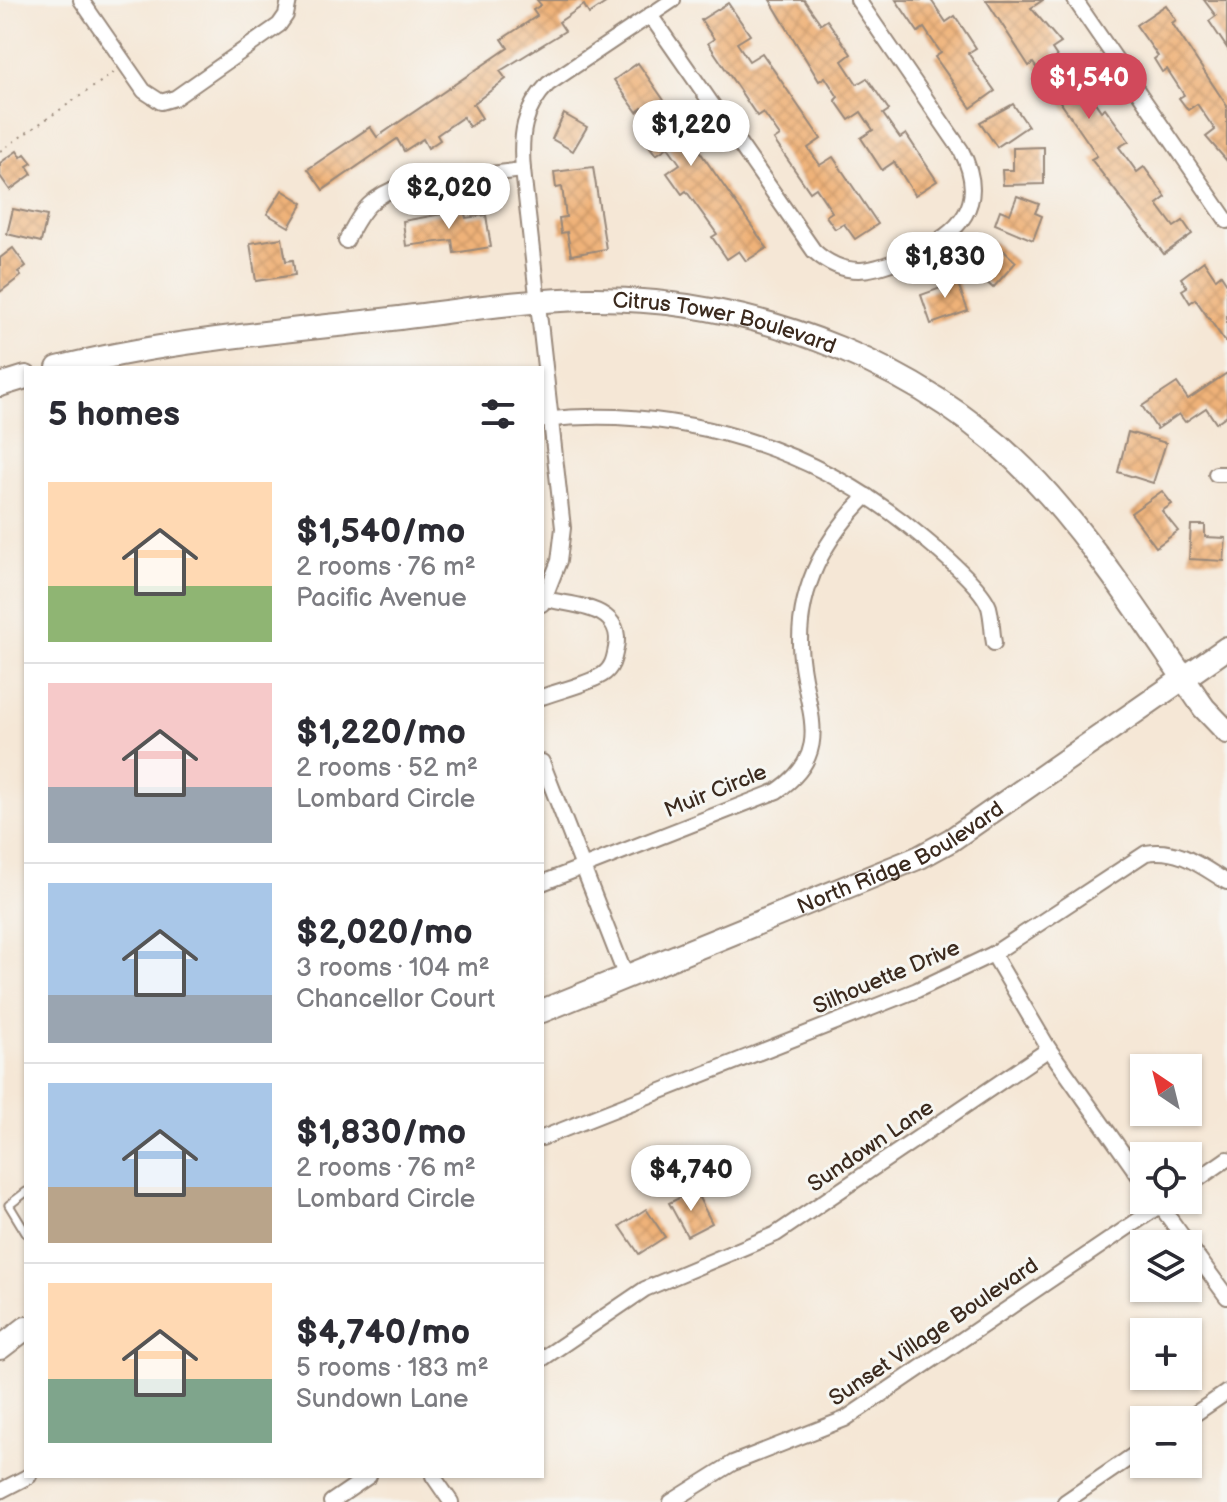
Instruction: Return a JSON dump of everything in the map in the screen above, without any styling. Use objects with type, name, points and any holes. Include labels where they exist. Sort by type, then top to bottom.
[{"type":"main road","name":"Citrus Tower Boulevard","points":[[66,366],[98,358],[246,336],[538,302],[641,301],[724,312],[805,335],[893,374],[978,430],[1047,493],[1227,732]]},
{"type":"main road","points":[[0,385],[24,378]]},
{"type":"main road","name":"North Ridge Boulevard","points":[[544,1010],[920,857],[964,831],[1227,648]]},
{"type":"main road","points":[[0,1348],[24,1330]]},
{"type":"street","points":[[81,0],[148,96],[161,102],[175,98],[279,25],[289,0]]},
{"type":"street","points":[[542,366],[523,170],[523,125],[537,96],[548,84],[673,0]]},
{"type":"street","points":[[650,15],[814,251],[836,267],[865,272],[942,242],[962,221],[972,193],[968,164],[961,150],[858,0]]},
{"type":"street","points":[[1075,0],[1227,221]]},
{"type":"street","points":[[346,241],[363,207],[392,189],[406,184],[523,170]]},
{"type":"street","points":[[544,390],[562,544],[544,598]]},
{"type":"street","points":[[546,420],[636,418],[722,432],[796,458],[867,496],[935,547],[988,605],[994,643]]},
{"type":"street","name":"Muir Circle","points":[[544,882],[777,791],[802,769],[809,757],[814,729],[801,666],[801,618],[806,595],[823,551],[837,528],[867,496]]},
{"type":"street","points":[[544,601],[605,615],[617,631],[618,641],[614,661],[600,676],[544,696]]},
{"type":"street","points":[[544,767],[626,977]]},
{"type":"street","name":"Silhouette Drive","points":[[544,1137],[917,990],[993,954],[1146,853],[1170,851],[1184,856],[1227,882]]},
{"type":"street","points":[[993,954],[1049,1049],[1130,1163]]},
{"type":"street","name":"Sundown Lane","points":[[544,1358],[645,1289],[749,1247],[794,1223],[1049,1049]]},
{"type":"street","points":[[1202,1176],[1227,1159]]},
{"type":"street","name":"Sunset Village Boulevard","points":[[671,1502],[733,1463],[845,1419],[1144,1214]]},
{"type":"street","points":[[1169,1214],[1227,1297]]},
{"type":"street","points":[[1202,1409],[1227,1392]]},
{"type":"street","points":[[1065,1502],[1130,1458]]},
{"type":"street","points":[[0,1491],[25,1478]]},
{"type":"street","points":[[331,1502],[366,1478]]},
{"type":"street","points":[[434,1478],[451,1502]]},
{"type":"lane","points":[[24,1194],[9,1205],[24,1230]]},
{"type":"path","points":[[0,151],[125,64]]},
{"type":"building","points":[[537,0],[610,0],[589,14],[584,5],[559,22],[565,31],[500,71],[506,79],[473,104],[482,118],[469,127],[463,117],[437,135],[440,140],[428,148],[423,139],[404,151],[397,139],[323,190],[308,169],[370,127],[377,137],[508,48],[502,39],[537,16],[533,10],[541,5]]},
{"type":"building","points":[[770,0],[804,0],[821,24],[827,20],[851,54],[842,61],[857,84],[867,78],[889,110],[883,114],[900,138],[906,134],[937,181],[915,195],[894,162],[882,170],[861,138],[873,130],[861,112],[849,120],[835,100],[838,97],[825,77],[819,81]]},
{"type":"building","points":[[896,0],[931,0],[946,22],[955,16],[976,48],[968,53],[995,91],[971,108],[935,57],[941,53],[924,28],[918,32]]},
{"type":"building","points":[[986,0],[1043,0],[1031,8],[1061,43],[1052,49],[1070,76],[1080,70],[1088,82],[1083,85],[1101,111],[1105,108],[1129,141],[1119,147],[1137,172],[1144,167],[1166,197],[1157,204],[1174,227],[1183,221],[1192,234],[1164,254],[1091,159],[1097,156],[1092,148],[1054,93],[1049,97],[1039,84],[1045,80],[1033,63],[1029,66]]},
{"type":"building","points":[[1204,0],[1227,0],[1227,48],[1209,21],[1216,16]]},
{"type":"building","points":[[728,3],[750,35],[737,43],[749,61],[762,53],[821,139],[808,148],[820,165],[833,157],[878,224],[855,239],[844,224],[835,229],[826,216],[832,212],[816,188],[810,192],[774,140],[780,136],[763,112],[757,116],[708,43],[714,39],[701,20]]},
{"type":"building","points":[[1166,5],[1176,20],[1172,23],[1227,106],[1227,161],[1206,137],[1215,130],[1197,104],[1188,110],[1179,98],[1184,95],[1167,69],[1162,72],[1154,59],[1158,56],[1136,25]]},
{"type":"building","points":[[638,63],[767,248],[746,261],[739,251],[727,259],[712,237],[717,234],[686,191],[682,194],[667,173],[680,164],[668,147],[656,155],[641,135],[654,126],[642,108],[637,112],[614,80]]},
{"type":"building","points":[[1013,104],[1028,126],[997,147],[980,122]]},
{"type":"building","points":[[564,114],[587,127],[573,151],[552,139]]},
{"type":"building","points":[[1044,147],[1044,184],[1003,185],[1002,170],[1013,170],[1013,148]]},
{"type":"building","points":[[17,151],[21,157],[25,154],[32,163],[27,166],[32,174],[10,190],[0,176],[0,163]]},
{"type":"building","points":[[593,167],[606,249],[571,255],[567,232],[561,233],[559,218],[566,217],[562,187],[556,188],[554,172]]},
{"type":"building","points":[[282,190],[303,203],[289,227],[267,214]]},
{"type":"building","points":[[1017,196],[1039,204],[1035,213],[1042,216],[1033,240],[995,224],[1000,210],[1010,214]]},
{"type":"building","points":[[13,209],[47,216],[41,242],[7,234]]},
{"type":"building","points":[[464,210],[466,218],[486,215],[491,247],[454,253],[452,240],[406,246],[403,221]]},
{"type":"building","points":[[282,238],[286,261],[293,260],[295,275],[256,281],[250,243]]},
{"type":"building","points":[[994,242],[1016,262],[993,288],[980,276],[976,280],[963,269]]},
{"type":"building","points":[[13,248],[26,266],[18,272],[21,276],[0,292],[0,258]]},
{"type":"building","points":[[1204,261],[1216,279],[1221,275],[1227,284],[1227,344],[1195,299],[1190,303],[1182,290],[1187,287],[1181,278]]},
{"type":"building","points":[[954,273],[968,311],[931,324],[921,295],[941,288],[938,279]]},
{"type":"building","points":[[1227,373],[1227,415],[1216,423],[1206,408],[1185,422],[1179,414],[1157,429],[1142,406],[1177,383],[1188,399]]},
{"type":"building","points":[[1128,432],[1166,443],[1153,483],[1118,472]]},
{"type":"building","points":[[1162,491],[1172,504],[1162,511],[1178,531],[1156,547],[1131,513]]},
{"type":"building","points":[[1191,525],[1205,525],[1205,537],[1226,538],[1224,561],[1189,559]]},
{"type":"building","points":[[695,1190],[712,1223],[687,1236],[669,1203]]},
{"type":"building","points":[[646,1209],[665,1237],[639,1254],[620,1226]]}]
